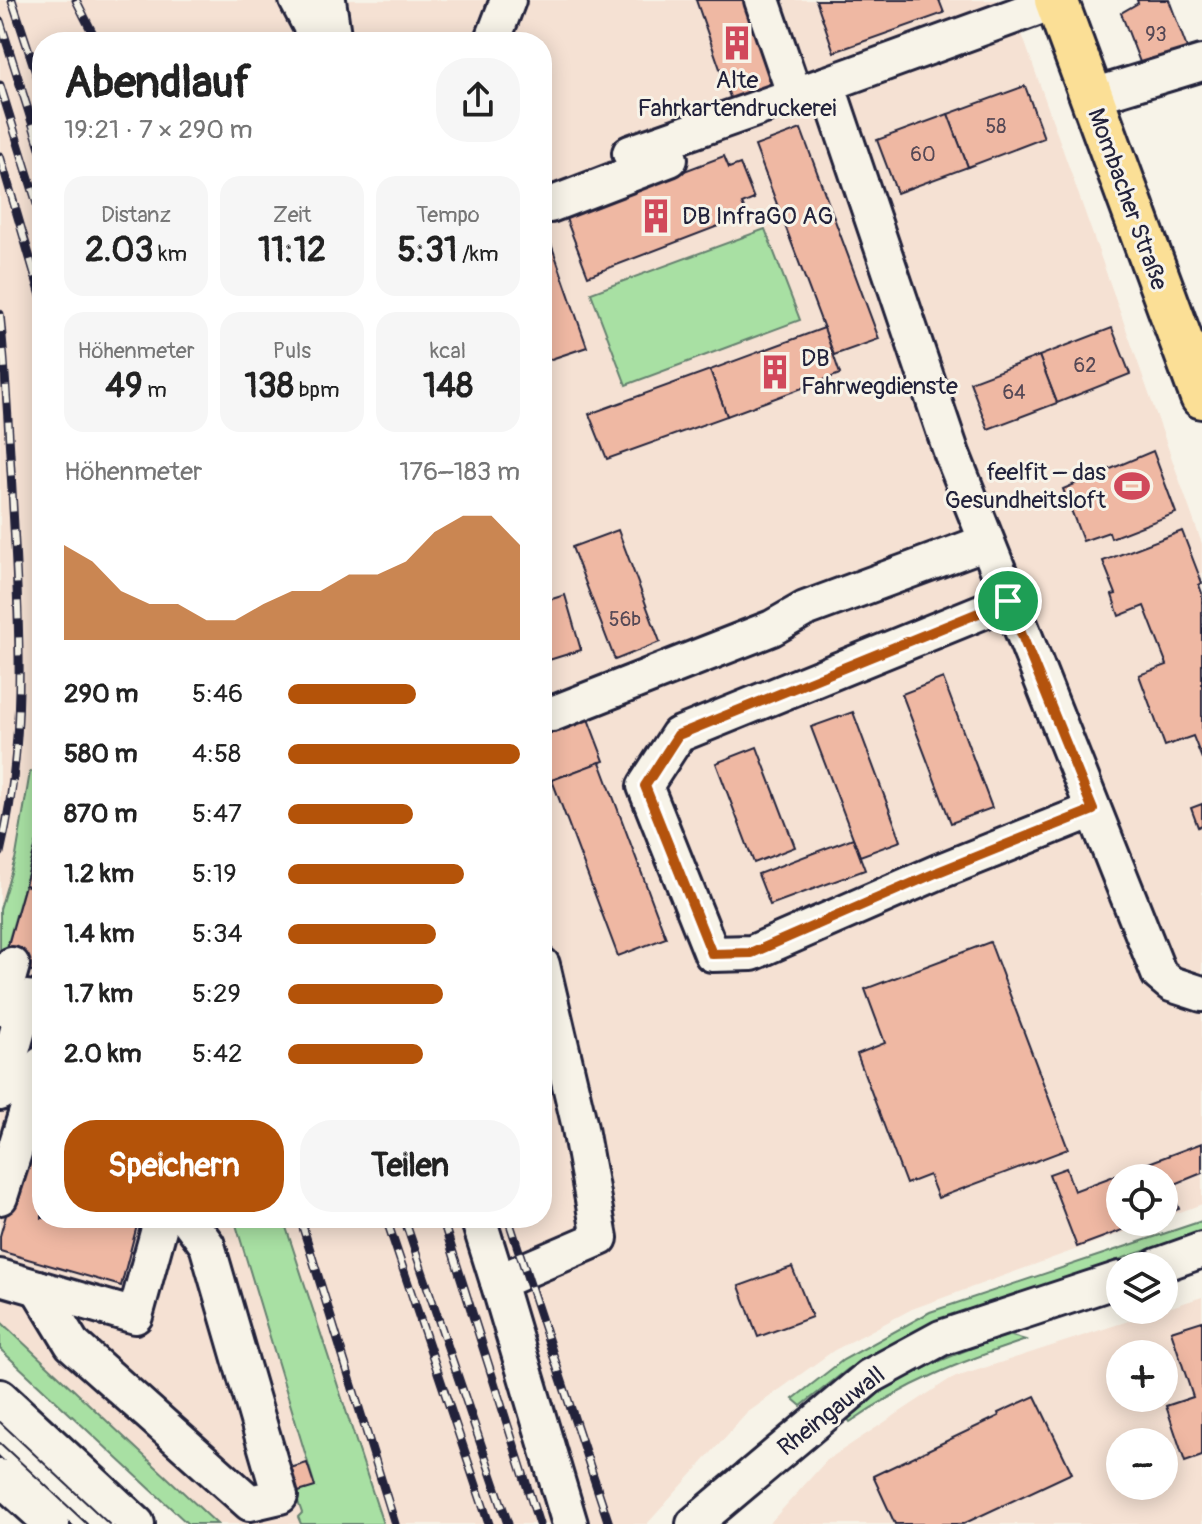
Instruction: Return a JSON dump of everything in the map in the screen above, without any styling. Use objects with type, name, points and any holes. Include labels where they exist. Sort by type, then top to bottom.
[{"type":"main road","name":"Mombacher Straße","points":[[1056,0],[1202,397]]},
{"type":"street","points":[[297,0],[314,32]]},
{"type":"street","points":[[328,0],[333,32]]},
{"type":"street","points":[[496,32],[508,0]]},
{"type":"street","points":[[762,0],[811,90],[925,376],[1008,601],[1159,974],[1171,984],[1202,994]]},
{"type":"street","points":[[630,153],[696,132],[1056,0]]},
{"type":"street","points":[[1090,97],[1202,63]]},
{"type":"street","points":[[552,204],[685,154],[696,132]]},
{"type":"street","points":[[552,714],[772,628],[805,609],[986,542]]},
{"type":"street","points":[[1008,601],[678,735],[645,786],[712,954],[752,953],[938,872],[1093,810]]},
{"type":"street","points":[[0,1008],[12,965]]},
{"type":"street","points":[[3,1071],[27,998],[32,999]]},
{"type":"street","points":[[498,1282],[600,1238],[579,1123],[552,1008]]},
{"type":"street","points":[[0,1197],[32,1096]]},
{"type":"street","points":[[0,1277],[135,1316],[159,1228]]},
{"type":"street","points":[[38,1288],[72,1344],[250,1503],[280,1496],[207,1245],[194,1228]]},
{"type":"street","points":[[481,1228],[570,1524]]},
{"type":"street","points":[[1178,1259],[1202,1250]]},
{"type":"street","name":"Rheingauwall","points":[[694,1524],[869,1377],[941,1338],[1106,1284]]},
{"type":"street","points":[[0,1397],[137,1524]]},
{"type":"street","points":[[0,1433],[97,1524]]},
{"type":"street","points":[[0,1477],[52,1524]]},
{"type":"shaded area","points":[[0,0],[1010,0],[1202,544],[1202,1204],[1178,1213],[1178,1164],[1106,1164],[1106,1236],[1113,1236],[912,1309],[833,1351],[747,1413],[647,1524],[188,1524],[0,1349]]},
{"type":"shaded area","points":[[1202,1297],[1202,1524],[769,1524],[827,1460],[950,1379],[1119,1324],[1178,1324],[1178,1305]]},
{"type":"green space","points":[[765,229],[800,320],[626,385],[591,293]]},
{"type":"green space","points":[[30,772],[32,859],[0,971],[0,909],[16,856]]},
{"type":"green space","points":[[1202,1221],[1202,1231],[1141,1252],[1109,1252],[1157,1236],[1178,1236],[1178,1229]]},
{"type":"green space","points":[[237,1228],[286,1228],[383,1524],[301,1524],[298,1517],[302,1513],[295,1493],[315,1486]]},
{"type":"green space","points":[[1106,1253],[1106,1264],[932,1324],[848,1369],[801,1406],[793,1399],[843,1360],[930,1312]]},
{"type":"green space","points":[[0,1321],[217,1524],[188,1524],[0,1349]]},
{"type":"green space","points":[[1008,1335],[1026,1340],[935,1374],[850,1422],[844,1414],[923,1368]]},
{"type":"building","name":"Alte Fahrkartendruckerei","points":[[696,0],[749,0],[779,86],[732,103]]},
{"type":"building","points":[[816,0],[939,0],[944,13],[834,52]]},
{"type":"building","points":[[1137,0],[1169,0],[1190,56],[1143,70],[1121,13],[1138,3]]},
{"type":"building","points":[[1025,86],[1044,138],[968,167],[948,114]]},
{"type":"building","points":[[948,114],[968,167],[897,193],[877,140]]},
{"type":"building","name":"DB InfraGO AG","points":[[801,129],[879,339],[834,355],[755,146]]},
{"type":"building","name":"DB InfraGO AG","points":[[724,156],[729,168],[740,164],[754,199],[742,204],[747,215],[588,276],[565,216]]},
{"type":"building","points":[[552,247],[587,347],[552,359]]},
{"type":"building","name":"DB Fahrwegdienste","points":[[824,328],[840,374],[727,416],[710,370]]},
{"type":"building","points":[[1112,328],[1130,374],[1057,403],[1039,356]]},
{"type":"building","points":[[1039,356],[1057,403],[988,429],[970,382]]},
{"type":"building","points":[[710,370],[727,416],[607,459],[589,414]]},
{"type":"building","points":[[1153,451],[1176,513],[1111,538],[1109,532],[1083,541],[1063,489]]},
{"type":"building","points":[[618,530],[660,642],[615,660],[572,547]]},
{"type":"building","points":[[1182,531],[1202,583],[1199,585],[1202,593],[1202,759],[1193,736],[1165,746],[1139,675],[1167,665],[1144,606],[1119,616],[1112,595],[1116,594],[1103,561]]},
{"type":"building","points":[[565,595],[581,650],[552,659],[552,599]]},
{"type":"building","points":[[943,678],[992,808],[951,823],[902,694]]},
{"type":"building","points":[[585,711],[604,761],[552,780],[552,723]]},
{"type":"building","points":[[853,712],[901,841],[860,856],[811,727]]},
{"type":"building","points":[[757,747],[795,847],[754,863],[716,763]]},
{"type":"building","points":[[600,762],[666,938],[618,956],[552,780]]},
{"type":"building","points":[[1202,804],[1202,825],[1198,827],[1191,808]]},
{"type":"building","points":[[853,838],[865,870],[770,905],[758,874]]},
{"type":"building","points":[[32,860],[32,887],[25,885]]},
{"type":"building","points":[[25,885],[32,887],[32,971],[3,963]]},
{"type":"building","points":[[990,942],[1068,1149],[938,1198],[929,1175],[906,1184],[857,1054],[885,1043],[865,989]]},
{"type":"building","points":[[32,1125],[32,1228],[136,1228],[121,1286],[0,1251],[0,1236]]},
{"type":"building","points":[[1202,1143],[1202,1173],[1178,1183],[1178,1164],[1146,1164]]},
{"type":"building","points":[[1066,1168],[1074,1191],[1106,1179],[1106,1236],[1077,1247],[1049,1174]]},
{"type":"building","points":[[792,1267],[812,1317],[758,1337],[739,1286]]},
{"type":"building","points":[[1202,1321],[1202,1456],[1185,1462],[1178,1441],[1178,1428],[1173,1428],[1168,1412],[1178,1412],[1178,1402],[1193,1397],[1178,1352],[1178,1340],[1174,1340],[1171,1331]]},
{"type":"building","points":[[1035,1396],[1072,1473],[963,1524],[895,1524],[873,1476]]},
{"type":"building","points":[[307,1463],[315,1487],[295,1493],[287,1469]]},
{"type":"tram line","points":[[0,1422],[109,1524]]},
{"type":"tram line","points":[[0,1443],[87,1524]]},
{"type":"railway","points":[[12,0],[32,61]]},
{"type":"railway","points":[[76,0],[92,32]]},
{"type":"railway","points":[[0,21],[32,122]]},
{"type":"railway","points":[[0,85],[32,188]]},
{"type":"railway","points":[[0,156],[32,265]]},
{"type":"railway","points":[[0,314],[10,446],[19,649],[14,772],[0,853]]},
{"type":"railway","points":[[303,1228],[395,1524]]},
{"type":"railway","points":[[389,1228],[489,1524]]},
{"type":"railway","points":[[407,1228],[508,1524]]},
{"type":"railway","points":[[445,1228],[539,1524]]},
{"type":"railway","points":[[511,1228],[609,1524]]},
{"type":"place","name":"Alte Fahrkartendruckerei","points":[[737,43]]},
{"type":"place","name":"DB InfraGO AG","points":[[656,216]]},
{"type":"place","name":"DB Fahrwegdienste","points":[[775,372]]},
{"type":"place","name":"feelfit – das Gesundheitsloft","points":[[1132,486]]},
{"type":"route","points":[[1008,601],[1093,810],[938,872],[752,953],[712,954],[645,786],[678,735],[1008,601]]}]
